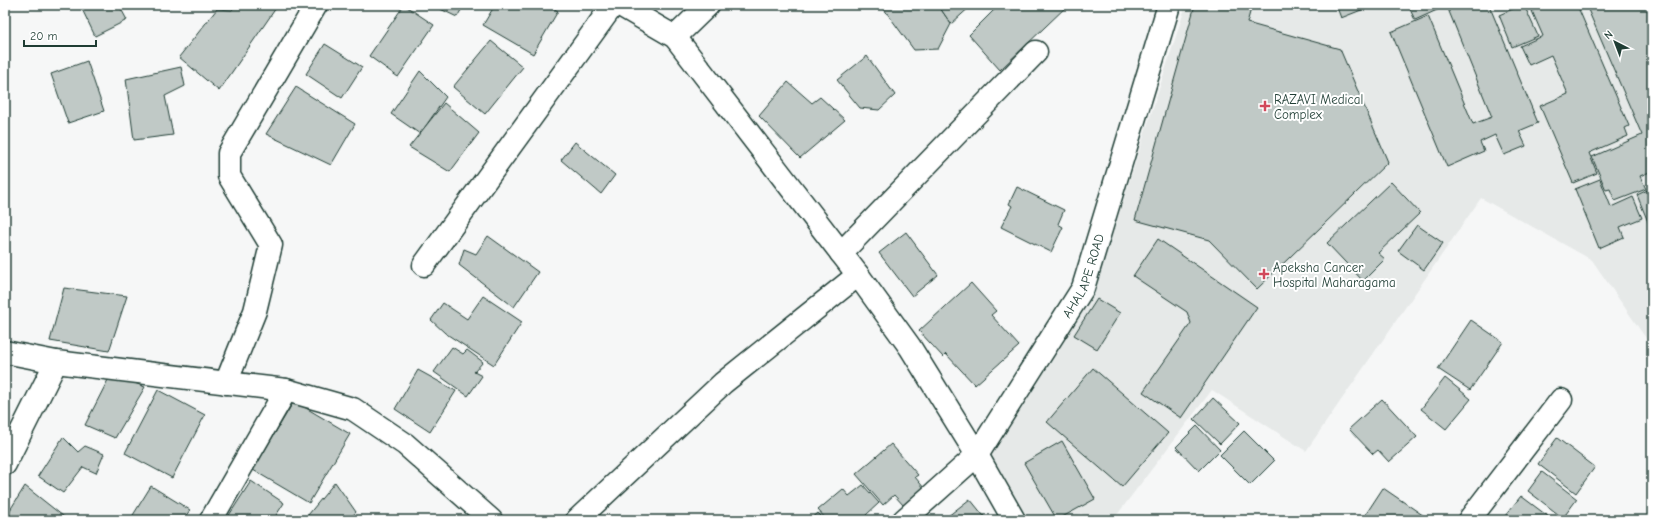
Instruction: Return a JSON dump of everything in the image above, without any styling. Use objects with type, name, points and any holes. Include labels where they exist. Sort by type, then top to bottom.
[{"type":"street","points":[[226,383],[255,311],[271,245],[229,176],[229,153],[316,5]]},
{"type":"street","points":[[424,265],[614,5]]},
{"type":"street","points":[[620,5],[675,37],[841,253],[910,347],[977,455],[1014,520]]},
{"type":"street","points":[[675,37],[708,5]]},
{"type":"street","name":"AHALAPE ROAD","points":[[904,520],[977,455],[1083,288],[1170,5]]},
{"type":"street","points":[[841,253],[1036,52]]},
{"type":"street","points":[[577,520],[723,383],[858,276]]},
{"type":"street","points":[[5,352],[56,362],[286,390],[353,409],[405,444],[491,520]]},
{"type":"street","points":[[5,464],[56,362]]},
{"type":"street","points":[[211,520],[286,390]]},
{"type":"street","points":[[1469,520],[1561,400]]},
{"type":"shaded area","name":"Apeksha Cancer Hospital Maharagama","points":[[1186,5],[1652,5],[1652,347],[1592,260],[1481,198],[1306,451],[1212,390],[1113,520],[1089,520],[1081,513],[1073,520],[1025,520],[986,455],[1095,288]]},
{"type":"building","points":[[80,5],[119,5],[127,20],[95,36]]},
{"type":"building","points":[[236,5],[278,5],[219,91],[179,57],[217,9],[232,10]]},
{"type":"building","points":[[404,5],[434,25],[398,77],[369,56]]},
{"type":"building","points":[[432,5],[464,5],[457,17]]},
{"type":"building","points":[[495,5],[548,5],[558,11],[533,54],[483,25]]},
{"type":"building","points":[[881,5],[938,5],[951,24],[938,49],[914,50]]},
{"type":"building","points":[[938,5],[972,5],[951,24]]},
{"type":"building","points":[[999,5],[1068,5],[1000,70],[969,35]]},
{"type":"building","name":"RAZAVI Medical Complex","points":[[1195,5],[1252,5],[1247,23],[1340,49],[1388,162],[1257,289],[1209,240],[1135,220]]},
{"type":"building","points":[[1336,5],[1374,5],[1341,18]]},
{"type":"building","points":[[1408,5],[1448,5],[1415,20]]},
{"type":"building","points":[[1458,5],[1489,5],[1538,123],[1519,131],[1526,146],[1504,155],[1495,135],[1480,142],[1484,151],[1447,167],[1391,32],[1428,16],[1473,124],[1492,117],[1448,9]]},
{"type":"building","points":[[1524,5],[1538,36],[1512,47],[1499,15]]},
{"type":"building","points":[[1545,5],[1577,5],[1629,126],[1625,128],[1628,136],[1589,153],[1597,173],[1573,183],[1540,106],[1568,94],[1551,55],[1529,65],[1520,46],[1543,36],[1532,11]]},
{"type":"building","points":[[1586,5],[1652,5],[1652,171],[1640,176],[1646,189],[1615,201],[1610,189],[1606,190],[1592,157],[1642,135]]},
{"type":"building","points":[[491,41],[523,67],[485,114],[453,87]]},
{"type":"building","points":[[325,44],[362,67],[342,98],[306,74]]},
{"type":"building","points":[[867,56],[895,95],[879,110],[860,108],[837,80]]},
{"type":"building","points":[[87,61],[104,111],[68,123],[51,74]]},
{"type":"building","points":[[181,67],[185,86],[165,96],[173,135],[134,140],[126,79]]},
{"type":"building","points":[[420,71],[446,97],[420,134],[391,114]]},
{"type":"building","points":[[788,82],[812,103],[820,97],[845,120],[800,158],[759,116]]},
{"type":"building","points":[[296,87],[355,124],[331,165],[266,134]]},
{"type":"building","points":[[444,103],[479,133],[450,172],[409,147]]},
{"type":"building","points":[[575,142],[615,175],[601,194],[561,160]]},
{"type":"building","points":[[1600,179],[1611,207],[1633,197],[1642,218],[1620,227],[1624,237],[1599,248],[1575,189]]},
{"type":"building","points":[[1391,182],[1420,213],[1378,253],[1385,259],[1363,281],[1327,243]]},
{"type":"building","points":[[1017,187],[1064,210],[1058,224],[1063,227],[1051,252],[1001,227],[1012,206],[1009,204]]},
{"type":"building","points":[[1652,188],[1652,229],[1651,229],[1637,195]]},
{"type":"building","points":[[1417,225],[1443,243],[1424,270],[1398,251]]},
{"type":"building","points":[[906,232],[938,275],[912,296],[879,253]]},
{"type":"building","points":[[488,236],[538,272],[514,307],[459,265],[464,249],[476,254]]},
{"type":"building","points":[[1158,239],[1257,307],[1181,418],[1143,392],[1191,323],[1187,312],[1133,276]]},
{"type":"building","points":[[971,283],[996,311],[991,315],[1019,346],[975,385],[946,354],[943,357],[919,331]]},
{"type":"building","points":[[64,288],[127,296],[109,351],[50,341]]},
{"type":"building","points":[[483,296],[522,322],[494,365],[445,333],[431,320],[443,303],[467,319]]},
{"type":"building","points":[[1097,299],[1120,313],[1097,349],[1074,335]]},
{"type":"building","points":[[1471,320],[1503,342],[1470,390],[1438,369]]},
{"type":"building","points":[[452,347],[463,354],[467,350],[483,362],[474,372],[482,376],[468,396],[434,372]]},
{"type":"building","points":[[1093,368],[1168,433],[1122,487],[1047,422]]},
{"type":"building","points":[[418,370],[456,391],[430,432],[395,409]]},
{"type":"building","points":[[111,374],[145,387],[115,438],[85,425]]},
{"type":"building","points":[[1445,378],[1471,399],[1446,429],[1421,409]]},
{"type":"building","points":[[158,390],[205,415],[172,478],[125,453]]},
{"type":"building","points":[[1213,398],[1240,423],[1220,444],[1194,419]]},
{"type":"building","points":[[1382,399],[1417,437],[1389,462],[1378,450],[1373,454],[1349,429]]},
{"type":"building","points":[[294,401],[350,434],[309,503],[253,470]]},
{"type":"building","points":[[1197,426],[1220,450],[1199,471],[1176,447]]},
{"type":"building","points":[[1244,431],[1274,461],[1250,485],[1220,455]]},
{"type":"building","points":[[63,437],[78,452],[85,446],[104,454],[96,473],[83,467],[63,493],[38,476]]},
{"type":"building","points":[[1557,438],[1595,467],[1576,493],[1538,464]]},
{"type":"building","points":[[1062,441],[1095,499],[1057,520],[1024,463]]},
{"type":"building","points":[[891,444],[918,475],[915,477],[924,488],[904,506],[894,495],[883,505],[856,474]]},
{"type":"building","points":[[1542,472],[1577,499],[1563,518],[1528,491]]},
{"type":"building","points":[[251,481],[284,503],[273,520],[226,520]]},
{"type":"building","points":[[335,482],[356,512],[349,520],[304,520]]},
{"type":"building","points":[[863,485],[879,503],[866,515],[867,520],[827,520],[818,510],[843,489],[849,496]]},
{"type":"building","points":[[25,486],[68,520],[9,520],[5,518]]},
{"type":"building","points":[[151,486],[190,510],[183,520],[130,520]]},
{"type":"building","points":[[1383,488],[1430,520],[1369,520],[1364,517]]},
{"type":"building","points":[[1521,496],[1553,520],[1510,520],[1505,516]]},
{"type":"building","points":[[970,499],[987,520],[943,520]]},
{"type":"building","points":[[818,513],[825,520],[810,520]]},
{"type":"place","name":"RAZAVI Medical Complex","points":[[1265,106]]},
{"type":"place","name":"Apeksha Cancer Hospital Maharagama","points":[[1264,274]]}]
